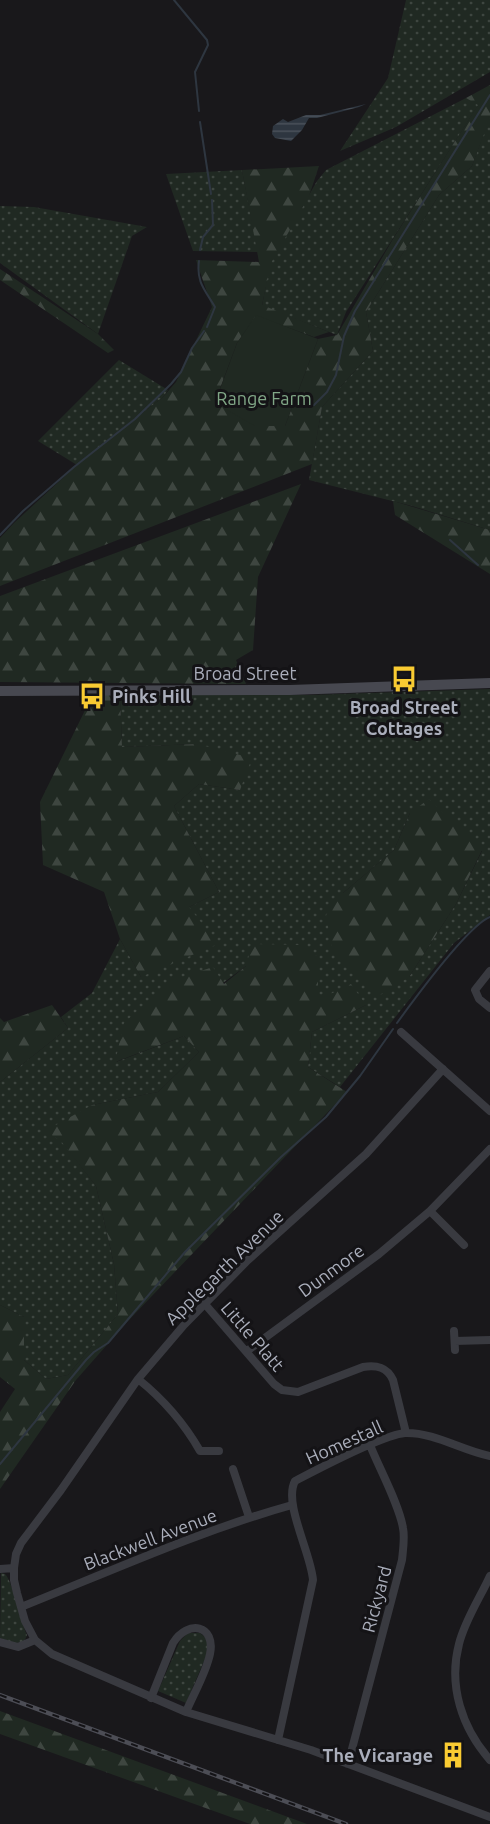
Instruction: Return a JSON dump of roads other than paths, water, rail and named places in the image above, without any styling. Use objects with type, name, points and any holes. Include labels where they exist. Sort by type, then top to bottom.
[{"type":"street","name":"Broad Street","points":[[0,691],[290,690],[490,683]]},
{"type":"street","points":[[490,971],[475,990],[479,999],[490,1008]]},
{"type":"street","points":[[401,1032],[490,1111]]},
{"type":"street","name":"Applegarth Avenue","points":[[35,1640],[25,1621],[14,1580],[14,1568],[21,1543],[138,1379],[204,1303],[366,1154],[443,1069]]},
{"type":"street","name":"Dunmore","points":[[247,1351],[379,1254],[430,1211],[490,1149]]},
{"type":"street","points":[[430,1211],[465,1246]]},
{"type":"street","name":"Little Platt","points":[[204,1303],[274,1384],[290,1392],[298,1392],[363,1367],[382,1368],[390,1374],[393,1380],[406,1433]]},
{"type":"street","points":[[454,1331],[455,1350]]},
{"type":"street","points":[[455,1341],[490,1340]]},
{"type":"street","points":[[138,1379],[154,1392],[188,1429],[200,1452]]},
{"type":"street","name":"Homestall","points":[[292,1505],[291,1493],[295,1481],[388,1437],[406,1433],[425,1436],[490,1456]]},
{"type":"street","name":"Rickyard","points":[[348,1764],[402,1560],[404,1538],[399,1513],[370,1445]]},
{"type":"street","points":[[193,1459],[200,1452],[219,1451]]},
{"type":"street","points":[[233,1469],[249,1517]]},
{"type":"street","points":[[278,1740],[313,1580],[312,1565],[292,1505]]},
{"type":"street","name":"Blackwell Avenue","points":[[21,1606],[193,1537],[249,1517],[292,1505]]},
{"type":"street","points":[[0,1569],[14,1568]]},
{"type":"street","points":[[490,1576],[465,1627],[456,1656],[459,1705],[465,1725],[490,1760]]},
{"type":"street","points":[[151,1698],[178,1635],[192,1628],[200,1629],[210,1639],[210,1655],[186,1712]]},
{"type":"street","points":[[0,1642],[18,1647],[35,1640],[52,1654],[186,1712],[348,1764],[490,1817]]},
{"type":"waterway","points":[[174,0],[207,40],[208,45],[195,72],[199,111]]},
{"type":"waterway","points":[[305,406],[314,405],[327,392],[336,375],[344,336],[355,311],[490,95]]},
{"type":"waterway","points":[[200,122],[211,194]]},
{"type":"waterway","points":[[200,250],[203,237],[213,225],[212,200]]},
{"type":"waterway","points":[[199,261],[200,280],[215,307],[207,327]]},
{"type":"waterway","points":[[0,535],[23,511],[135,419],[171,384],[181,372],[192,348],[204,331]]},
{"type":"waterway","points":[[450,540],[478,565]]},
{"type":"waterway","points":[[397,1023],[468,934],[490,917]]},
{"type":"waterway","points":[[0,1464],[86,1360],[108,1343],[185,1252],[281,1157],[326,1117],[360,1076],[393,1029]]},
{"type":"railway","points":[[0,1695],[346,1824]]},
{"type":"place","name":"Broad Street Cottages","points":[[404,679]]},
{"type":"place","name":"Pinks Hill","points":[[92,696]]},
{"type":"place","name":"The Vicarage","points":[[453,1755]]},
{"type":"park label","name":"Range Farm","points":[[264,398]]}]
